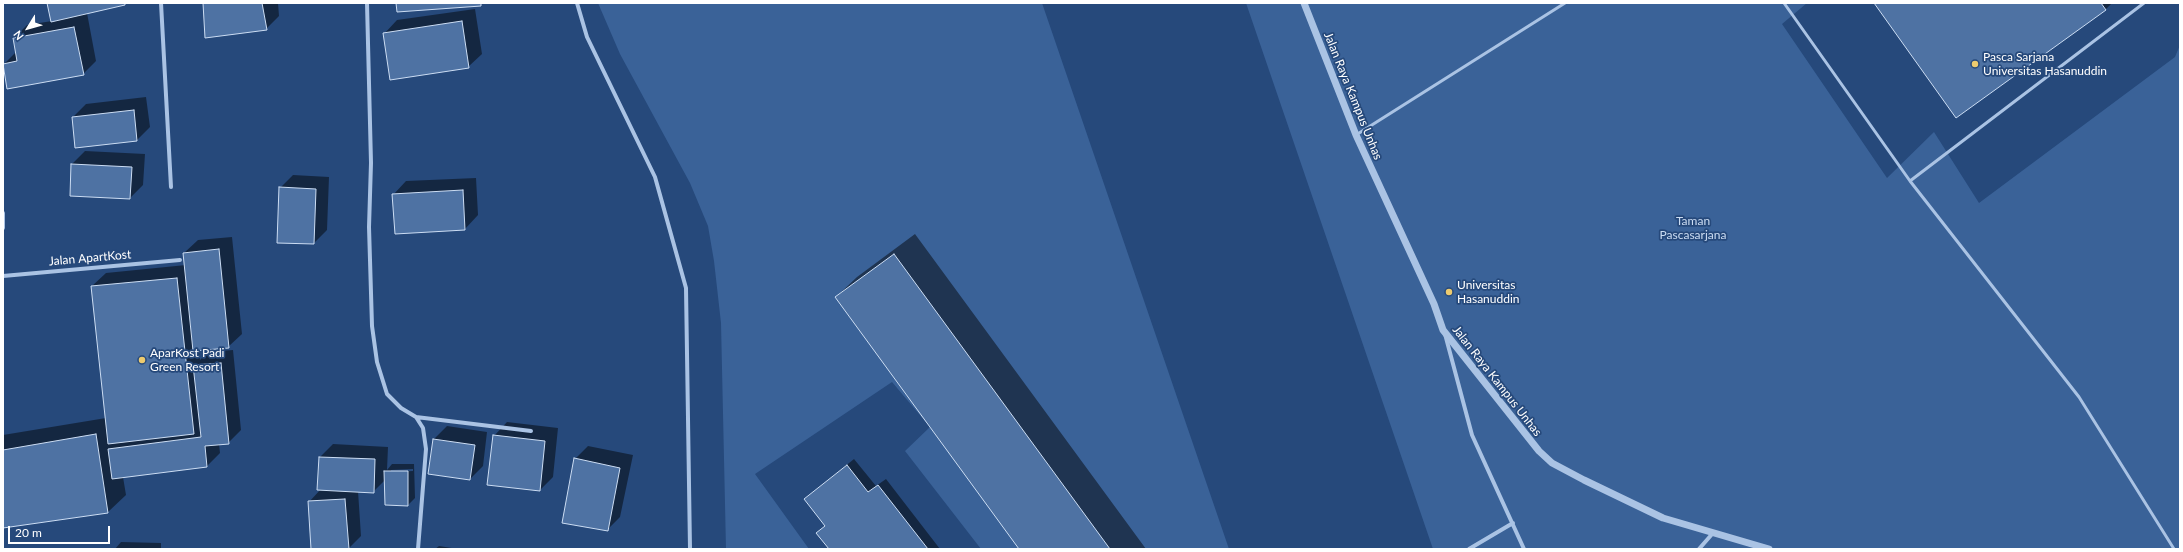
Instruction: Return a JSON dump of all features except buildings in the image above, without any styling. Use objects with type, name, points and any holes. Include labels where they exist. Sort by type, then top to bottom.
[{"type":"street","points":[[161,3],[171,187]]},
{"type":"street","points":[[367,3],[371,164],[369,227],[372,326],[377,362],[387,394],[401,408],[416,417],[531,431]]},
{"type":"street","points":[[577,3],[587,37],[655,177],[686,288],[690,549]]},
{"type":"street","name":"Jalan Raya Kampus Unhas","points":[[1304,3],[1356,135],[1434,304],[1443,330],[1539,452],[1552,463],[1663,518],[1769,549]]},
{"type":"street","points":[[3,213],[3,228]]},
{"type":"street","name":"Jalan ApartKost","points":[[3,276],[180,260]]},
{"type":"street","points":[[1443,330],[1472,435],[1524,549]]},
{"type":"street","points":[[416,417],[423,428],[426,448],[418,549]]},
{"type":"street","points":[[1469,549],[1513,523]]},
{"type":"street","points":[[1699,549],[1714,533]]},
{"type":"lane","points":[[1356,135],[1565,3]]},
{"type":"lane","points":[[1784,3],[1910,181],[2079,397],[2174,549]]},
{"type":"lane","points":[[1910,181],[2144,3]]},
{"type":"green space","points":[[598,3],[1042,3],[1229,549],[981,549],[905,451],[930,427],[892,382],[755,474],[809,549],[726,549],[721,323],[714,261],[708,226],[690,183],[620,54]]},
{"type":"green space","name":"Taman Pascasarjana","points":[[1246,3],[1807,3],[1782,24],[1887,178],[1934,132],[1979,203],[2175,57],[2180,45],[2180,549],[1433,549]]},
{"type":"place","name":"Pasca Sarjana Universitas Hasanuddin","points":[[1975,64]]},
{"type":"place","name":"Universitas Hasanuddin","points":[[1449,292]]},
{"type":"place","name":"AparKost Padi Green Resort","points":[[142,360]]}]
